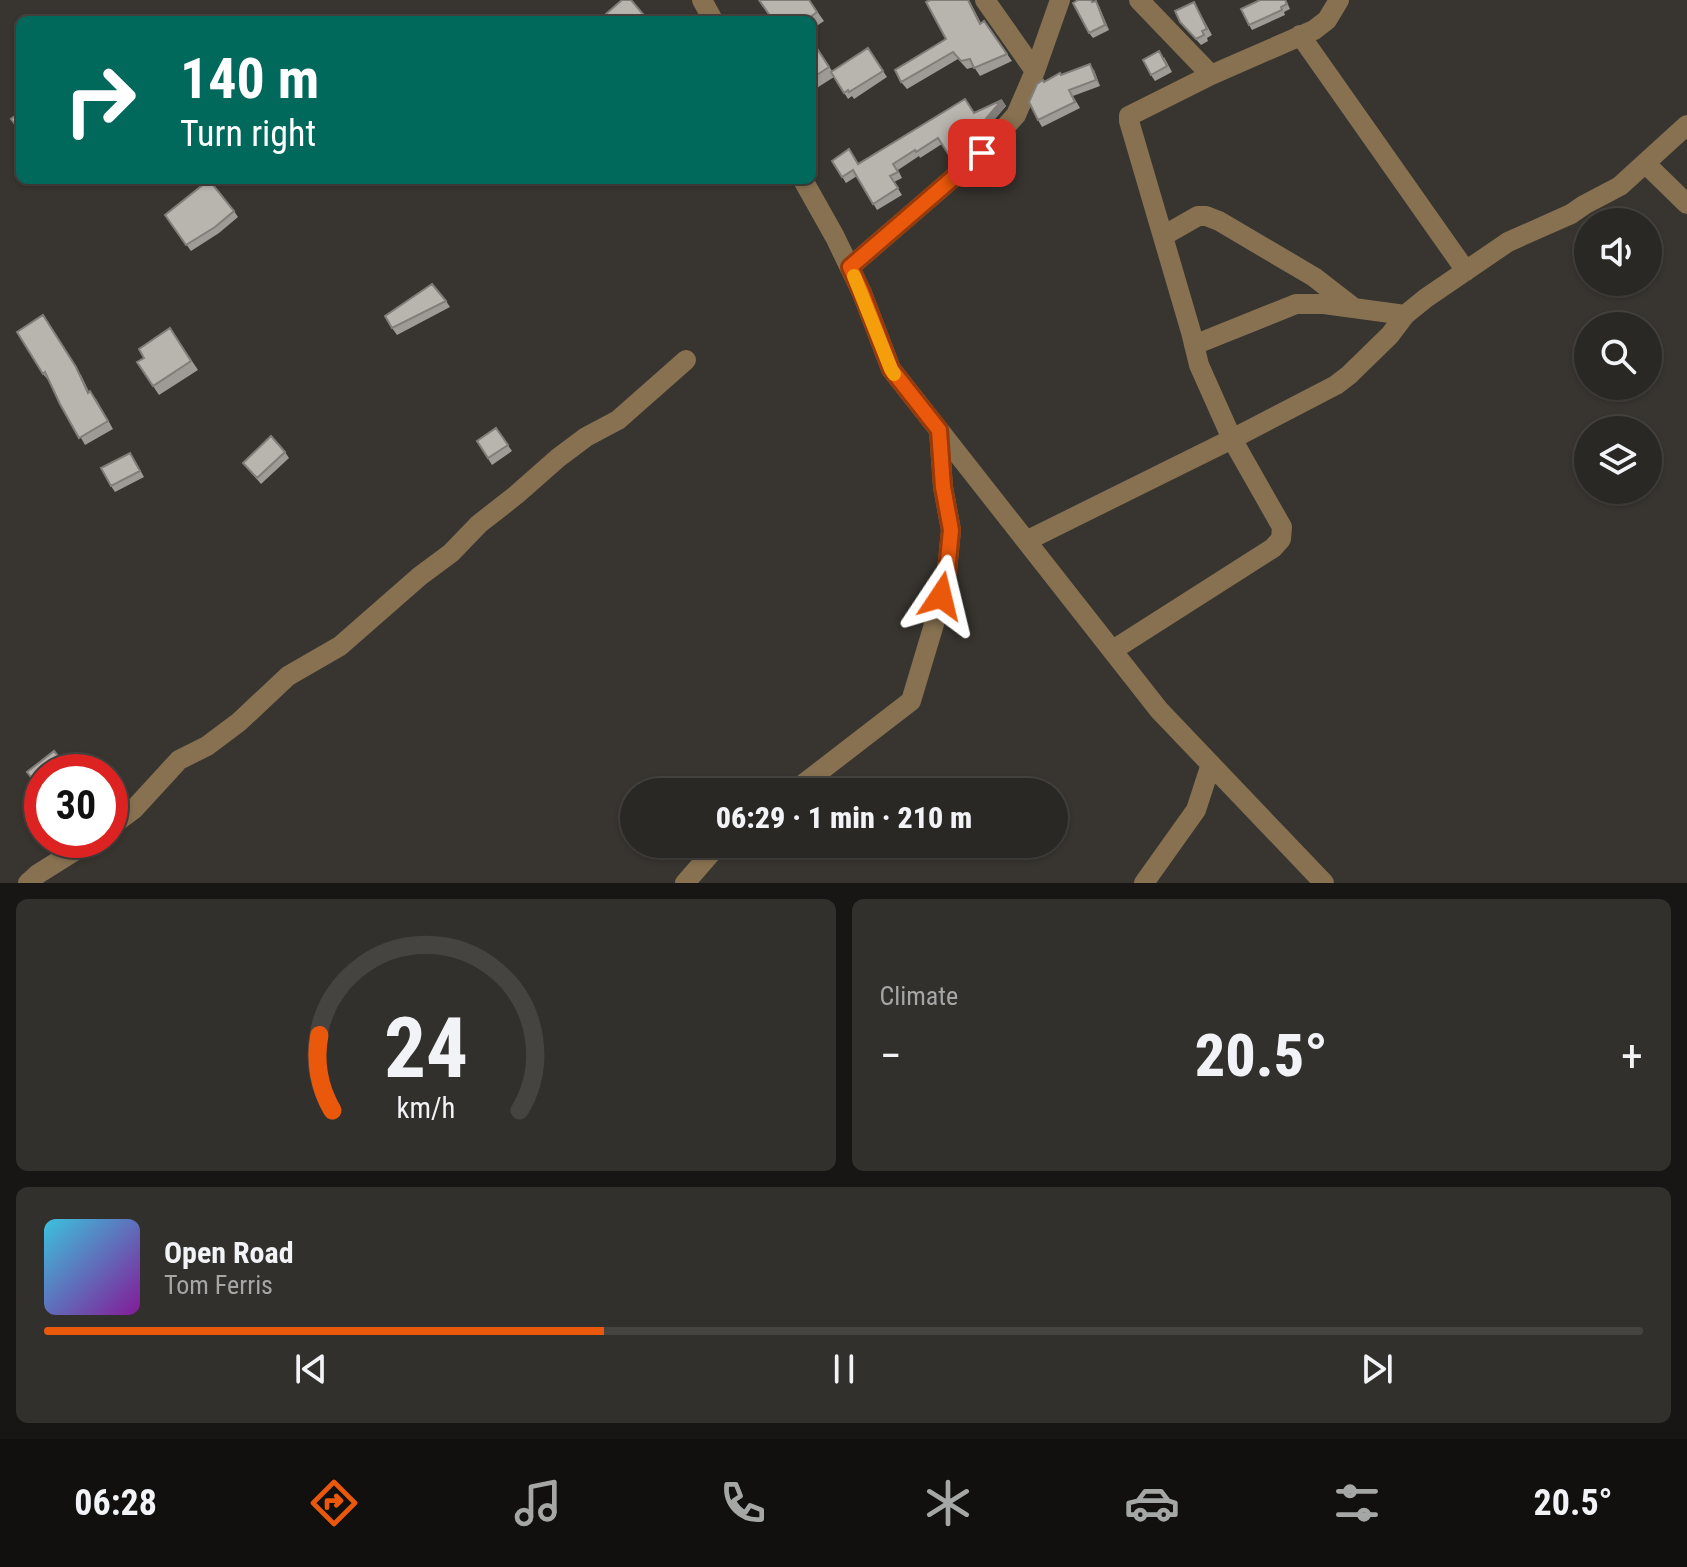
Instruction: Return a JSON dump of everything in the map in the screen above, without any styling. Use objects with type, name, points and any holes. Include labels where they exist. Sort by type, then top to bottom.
[{"type":"street","points":[[985,0],[1035,71]]},
{"type":"street","points":[[850,267],[982,153],[1016,115],[1060,0]]},
{"type":"street","points":[[1139,0],[1211,75]]},
{"type":"street","points":[[1113,650],[1273,548],[1281,539],[1282,527],[1232,439],[1199,365],[1129,116],[1211,75],[1314,30],[1327,20],[1339,0]]},
{"type":"street","points":[[1300,35],[1466,271]]},
{"type":"street","points":[[1026,541],[1336,385],[1426,298],[1508,242],[1571,214],[1620,186],[1687,125]]},
{"type":"street","points":[[1645,163],[1687,204]]},
{"type":"street","points":[[805,184],[850,267],[891,369],[1159,710],[1324,883]]},
{"type":"street","points":[[1163,236],[1198,216],[1206,216],[1314,277],[1354,308]]},
{"type":"street","points":[[1194,345],[1296,304],[1405,315]]},
{"type":"street","points":[[128,814],[179,760],[207,746],[229,730],[288,676],[340,646],[558,458],[586,437],[618,420],[686,360]]},
{"type":"street","points":[[811,778],[911,701],[947,571],[951,530],[943,487],[939,430]]},
{"type":"street","points":[[1148,880],[1196,810],[1211,764]]},
{"type":"street","points":[[28,883],[63,858]]},
{"type":"street","points":[[685,883],[707,858]]},
{"type":"building","points":[[622,0],[631,0],[645,16],[604,16]]},
{"type":"building","points":[[759,0],[809,0],[817,12],[812,16],[770,16]]},
{"type":"building","points":[[968,0],[980,24],[984,21],[1007,54],[974,68],[970,59],[961,61],[953,52],[901,82],[895,70],[946,39],[926,2]]},
{"type":"building","points":[[1078,0],[1096,1],[1105,25],[1089,33],[1073,3]]},
{"type":"building","points":[[1260,0],[1285,0],[1287,4],[1281,7],[1282,10],[1249,25],[1241,9]]},
{"type":"building","points":[[1194,2],[1207,29],[1202,31],[1204,35],[1196,39],[1180,22],[1175,11]]},
{"type":"building","points":[[816,47],[829,67],[816,75]]},
{"type":"building","points":[[868,48],[883,71],[844,93],[831,72]]},
{"type":"building","points":[[1159,51],[1167,66],[1151,75],[1143,60]]},
{"type":"building","points":[[1090,64],[1096,80],[1069,90],[1075,102],[1038,120],[1029,102],[1037,84]]},
{"type":"building","points":[[965,99],[974,113],[1002,100],[949,155],[938,138],[893,164],[898,172],[890,176],[898,188],[873,204],[853,170],[842,177],[832,161],[849,149],[858,164]]},
{"type":"building","points":[[204,184],[212,184],[234,211],[186,245],[165,215]]},
{"type":"building","points":[[432,284],[446,301],[392,328],[385,316]]},
{"type":"building","points":[[43,315],[76,367],[88,393],[90,391],[108,421],[79,438],[45,372],[43,374],[17,332]]},
{"type":"building","points":[[170,328],[191,361],[153,386],[137,362],[144,358],[139,349]]},
{"type":"building","points":[[496,428],[508,445],[488,458],[477,441]]},
{"type":"building","points":[[271,436],[285,452],[257,478],[243,463]]},
{"type":"building","points":[[130,453],[140,471],[111,486],[101,468]]},
{"type":"slow traffic","points":[[854,276],[894,374]]},
{"type":"route","points":[[941,596],[951,530],[943,487],[939,430],[891,369],[850,267],[982,153]]}]
